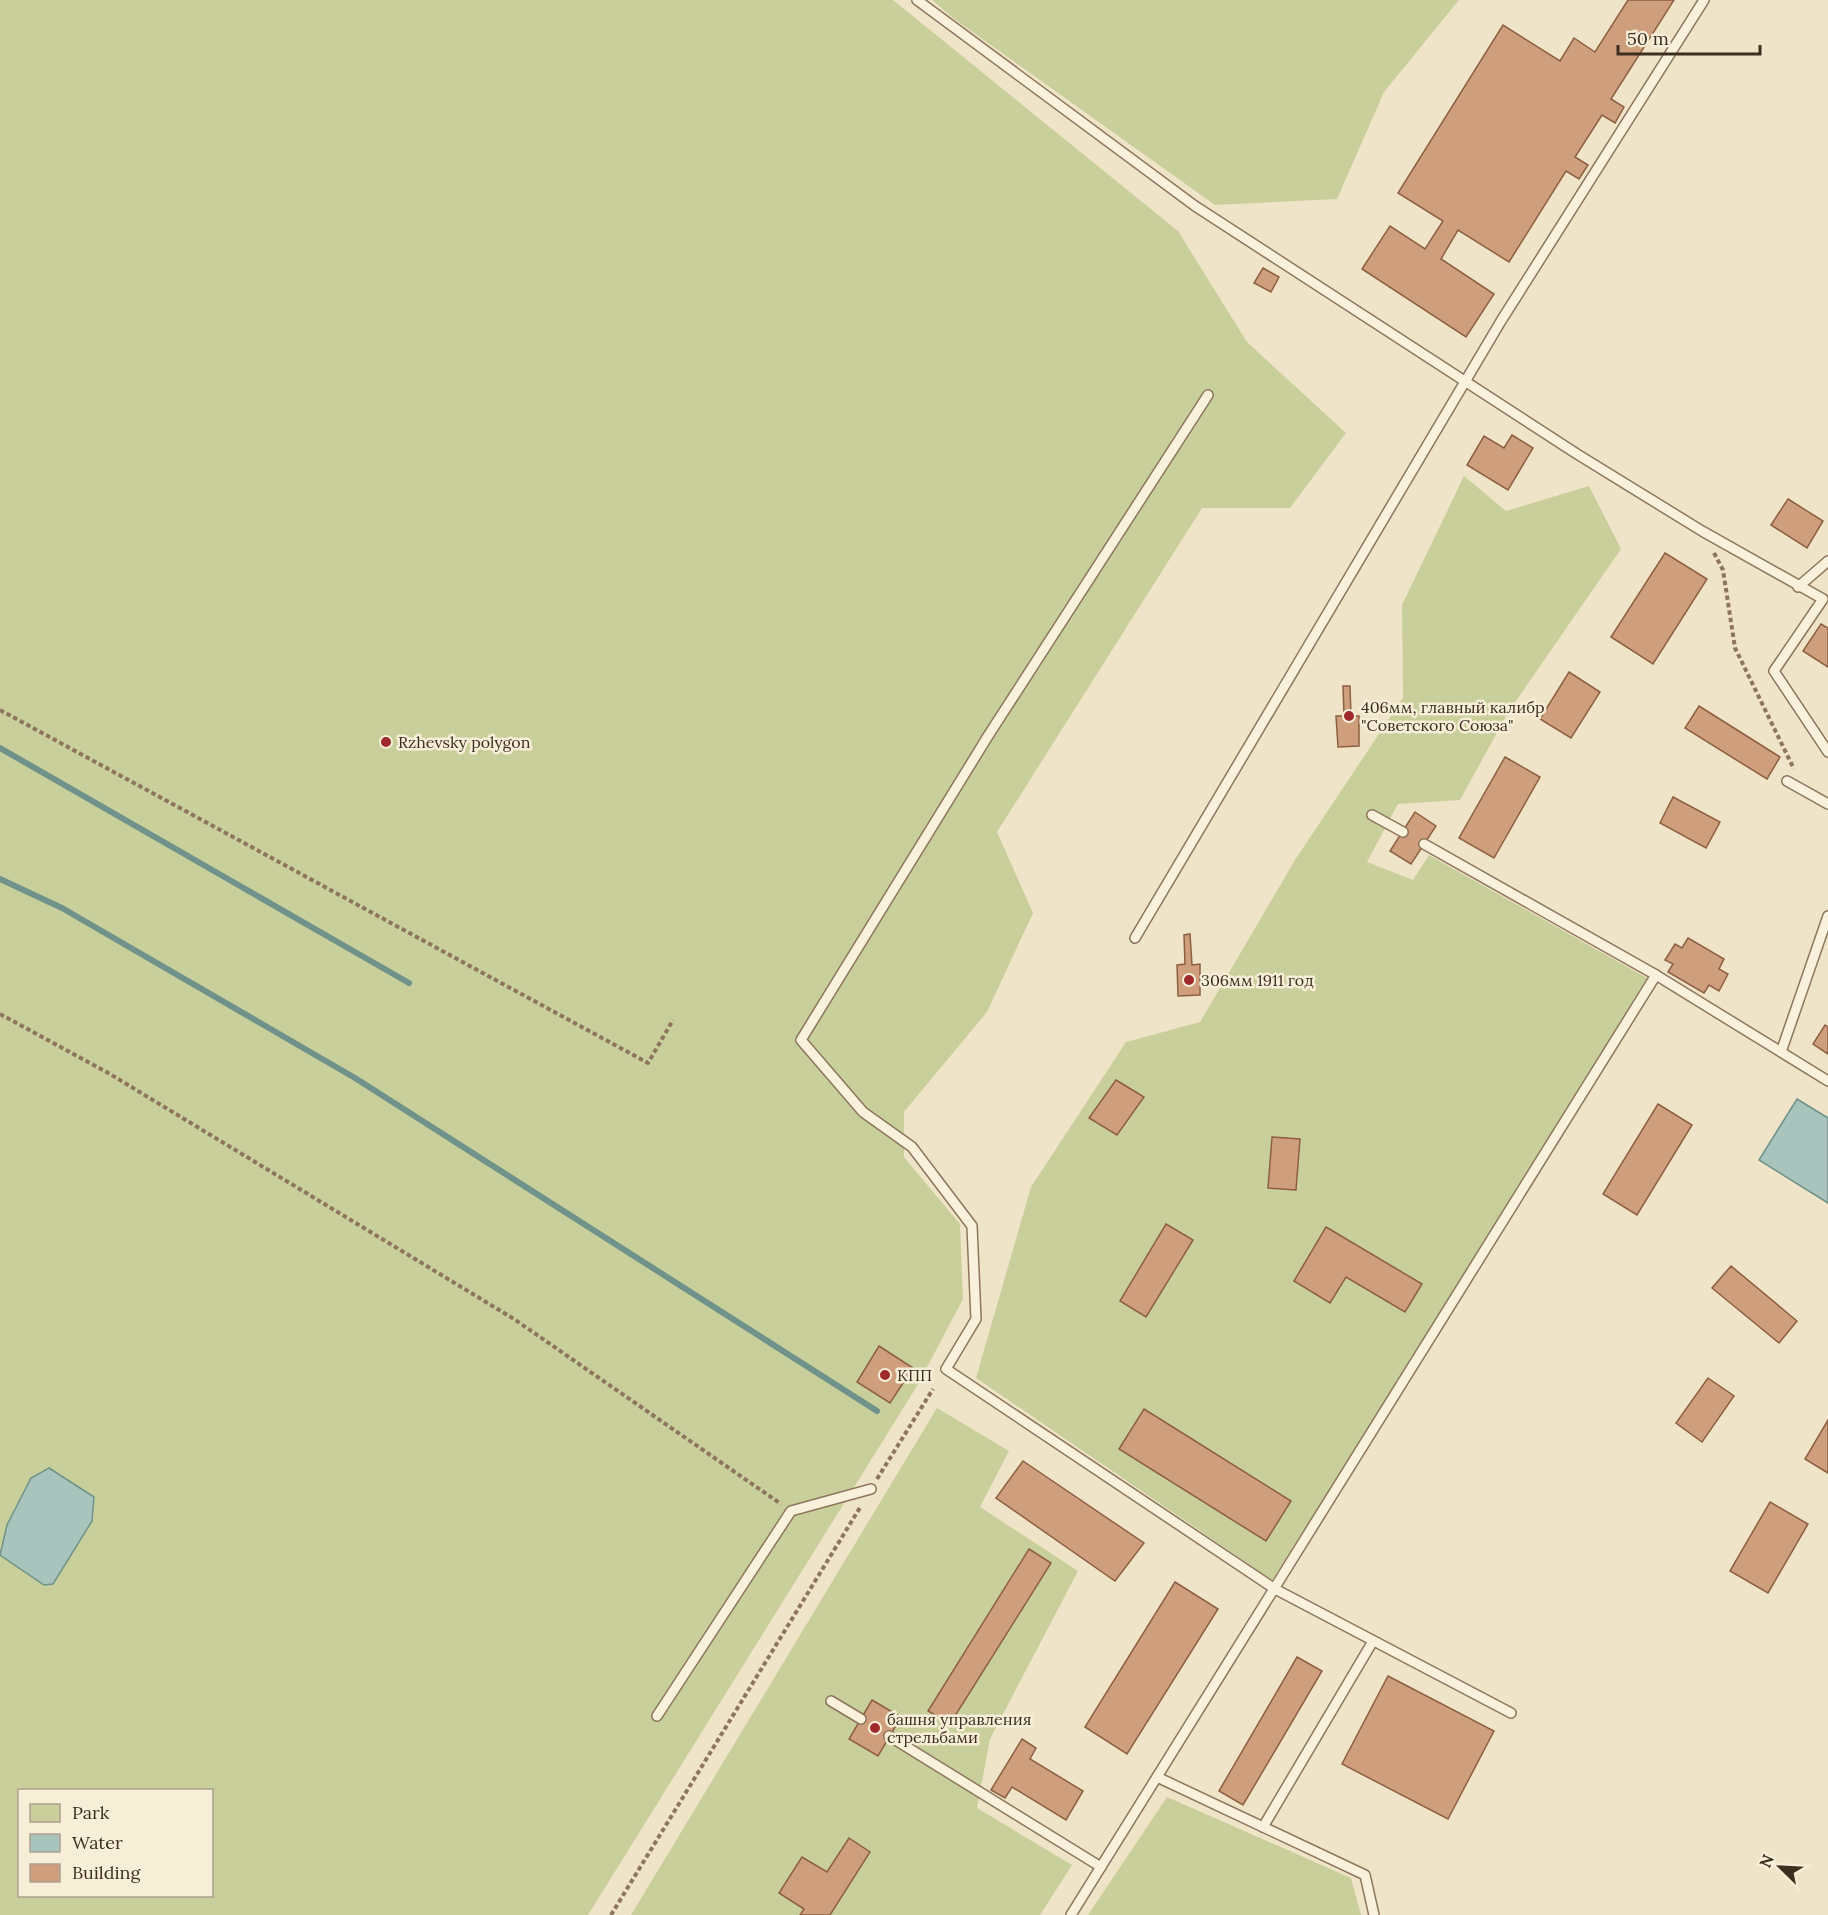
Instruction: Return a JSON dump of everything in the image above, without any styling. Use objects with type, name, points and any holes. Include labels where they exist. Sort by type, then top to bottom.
[{"type":"lane","points":[[917,0],[1194,206],[1464,383],[1702,531],[1798,587],[1825,600],[1774,671],[1828,752]]},
{"type":"lane","points":[[1136,938],[1464,383],[1704,0]]},
{"type":"lane","points":[[1208,395],[988,736],[801,1040],[863,1112],[912,1147],[972,1226],[976,1319],[946,1369],[1275,1589],[1511,1713]]},
{"type":"lane","points":[[1798,587],[1828,561]]},
{"type":"lane","points":[[1787,781],[1828,804]]},
{"type":"lane","points":[[1372,815],[1402,832]]},
{"type":"lane","points":[[1424,844],[1656,975],[1828,1082]]},
{"type":"lane","points":[[1781,1052],[1828,916]]},
{"type":"lane","points":[[1071,1915],[1656,975]]},
{"type":"lane","points":[[657,1716],[791,1511],[871,1489]]},
{"type":"lane","points":[[1263,1827],[1373,1641]]},
{"type":"lane","points":[[831,1701],[861,1719]]},
{"type":"lane","points":[[890,1736],[1101,1867]]},
{"type":"lane","points":[[1157,1777],[1365,1875],[1374,1915]]},
{"type":"path","points":[[1702,531],[1723,570],[1735,648],[1805,791]]},
{"type":"path","points":[[0,710],[648,1064],[673,1020]]},
{"type":"path","points":[[0,1014],[110,1074],[514,1319],[791,1511]]},
{"type":"path","points":[[611,1915],[933,1389]]},
{"type":"green space","points":[[0,0],[893,0],[1178,231],[1247,342],[1346,433],[1290,508],[1202,508],[997,832],[1033,913],[987,1012],[904,1112],[904,1157],[960,1224],[963,1299],[917,1386],[588,1915],[0,1915]]},
{"type":"green space","points":[[932,0],[1459,0],[1384,92],[1337,199],[1215,205],[953,18]]},
{"type":"green space","points":[[1464,476],[1506,511],[1589,486],[1621,549],[1509,711],[1460,800],[1398,804],[1367,862],[1413,880],[1429,855],[1647,978],[1407,1368],[1272,1580],[976,1378],[1031,1187],[1126,1042],[1200,1022],[1295,860],[1403,698],[1402,605]]},
{"type":"green space","points":[[937,1408],[1009,1451],[980,1507],[1078,1571],[990,1739],[977,1808],[1072,1865],[1040,1915],[631,1915]]},
{"type":"green space","points":[[1167,1797],[1351,1878],[1361,1915],[1088,1915]]},
{"type":"water","points":[[1797,1099],[1828,1118],[1828,1203],[1759,1160]]},
{"type":"water","points":[[49,1468],[94,1497],[92,1521],[53,1584],[44,1585],[0,1555],[7,1525],[31,1478]]},
{"type":"building","points":[[1628,0],[1674,0],[1611,99],[1624,107],[1615,123],[1602,115],[1575,157],[1588,165],[1579,179],[1566,171],[1509,262],[1458,230],[1441,259],[1494,294],[1466,337],[1362,269],[1390,226],[1425,249],[1443,221],[1398,193],[1503,25],[1560,61],[1574,38],[1595,52]]},
{"type":"building","points":[[1263,268],[1279,277],[1271,292],[1254,283]]},
{"type":"building","points":[[1512,435],[1533,448],[1508,490],[1467,465],[1484,436],[1504,448]]},
{"type":"building","points":[[1788,499],[1823,521],[1807,548],[1771,525]]},
{"type":"building","points":[[1665,553],[1707,579],[1653,664],[1611,637]]},
{"type":"building","points":[[1821,624],[1828,628],[1828,667],[1803,651]]},
{"type":"building","points":[[1569,672],[1600,692],[1571,738],[1540,719]]},
{"type":"building","name":"406мм, главный калибр \"Советского Союза\"","points":[[1343,686],[1350,686],[1351,716],[1359,716],[1359,746],[1338,747],[1336,716],[1344,716]]},
{"type":"building","points":[[1699,706],[1780,757],[1767,779],[1685,728]]},
{"type":"building","points":[[1505,757],[1540,777],[1494,858],[1459,838]]},
{"type":"building","points":[[1673,797],[1720,822],[1706,848],[1660,823]]},
{"type":"building","points":[[1415,812],[1436,826],[1411,864],[1390,851]]},
{"type":"building","name":"306мм 1911 год","points":[[1190,934],[1192,965],[1200,964],[1200,995],[1178,996],[1177,965],[1185,964],[1184,935]]},
{"type":"building","points":[[1688,938],[1724,959],[1719,969],[1728,974],[1719,991],[1709,985],[1704,993],[1668,972],[1673,964],[1665,960],[1675,944],[1682,948]]},
{"type":"building","points":[[1825,1025],[1828,1027],[1828,1054],[1813,1044]]},
{"type":"building","points":[[1116,1080],[1144,1097],[1117,1135],[1089,1118]]},
{"type":"building","points":[[1658,1104],[1692,1125],[1637,1215],[1603,1194]]},
{"type":"building","points":[[1272,1137],[1300,1139],[1296,1190],[1268,1188]]},
{"type":"building","points":[[1166,1224],[1193,1240],[1146,1317],[1120,1301]]},
{"type":"building","points":[[1326,1227],[1422,1284],[1405,1312],[1346,1277],[1330,1303],[1294,1281]]},
{"type":"building","points":[[1731,1266],[1797,1321],[1779,1343],[1712,1288]]},
{"type":"building","name":"КПП","points":[[879,1346],[913,1368],[890,1403],[857,1382]]},
{"type":"building","points":[[1708,1378],[1734,1396],[1702,1442],[1676,1423]]},
{"type":"building","points":[[1144,1409],[1291,1501],[1266,1541],[1119,1449]]},
{"type":"building","points":[[1828,1420],[1828,1473],[1805,1459]]},
{"type":"building","points":[[1023,1461],[1144,1543],[1115,1581],[996,1498]]},
{"type":"building","points":[[1770,1502],[1808,1524],[1768,1593],[1730,1571]]},
{"type":"building","points":[[1029,1549],[1051,1563],[950,1724],[928,1711]]},
{"type":"building","points":[[1175,1582],[1218,1609],[1127,1754],[1085,1727]]},
{"type":"building","points":[[1297,1657],[1322,1671],[1243,1805],[1219,1791]]},
{"type":"building","points":[[1388,1676],[1494,1731],[1448,1819],[1342,1764]]},
{"type":"building","name":"башня управления стрельбами","points":[[872,1700],[901,1717],[878,1756],[849,1739]]},
{"type":"building","points":[[1022,1739],[1036,1748],[1030,1759],[1083,1791],[1066,1820],[1012,1787],[1005,1798],[991,1790]]},
{"type":"building","points":[[849,1838],[870,1852],[830,1915],[800,1915],[804,1909],[779,1893],[802,1857],[827,1872]]},
{"type":"waterway","points":[[0,748],[409,983]]},
{"type":"waterway","points":[[0,879],[62,908],[355,1078],[877,1411]]},
{"type":"place","name":"406мм, главный калибр \"Советского Союза\"","points":[[1349,716]]},
{"type":"place","name":"Rzhevsky polygon","points":[[386,742]]},
{"type":"place","name":"306мм 1911 год","points":[[1189,980]]},
{"type":"place","name":"КПП","points":[[885,1375]]},
{"type":"place","name":"башня управления стрельбами","points":[[875,1728]]}]
